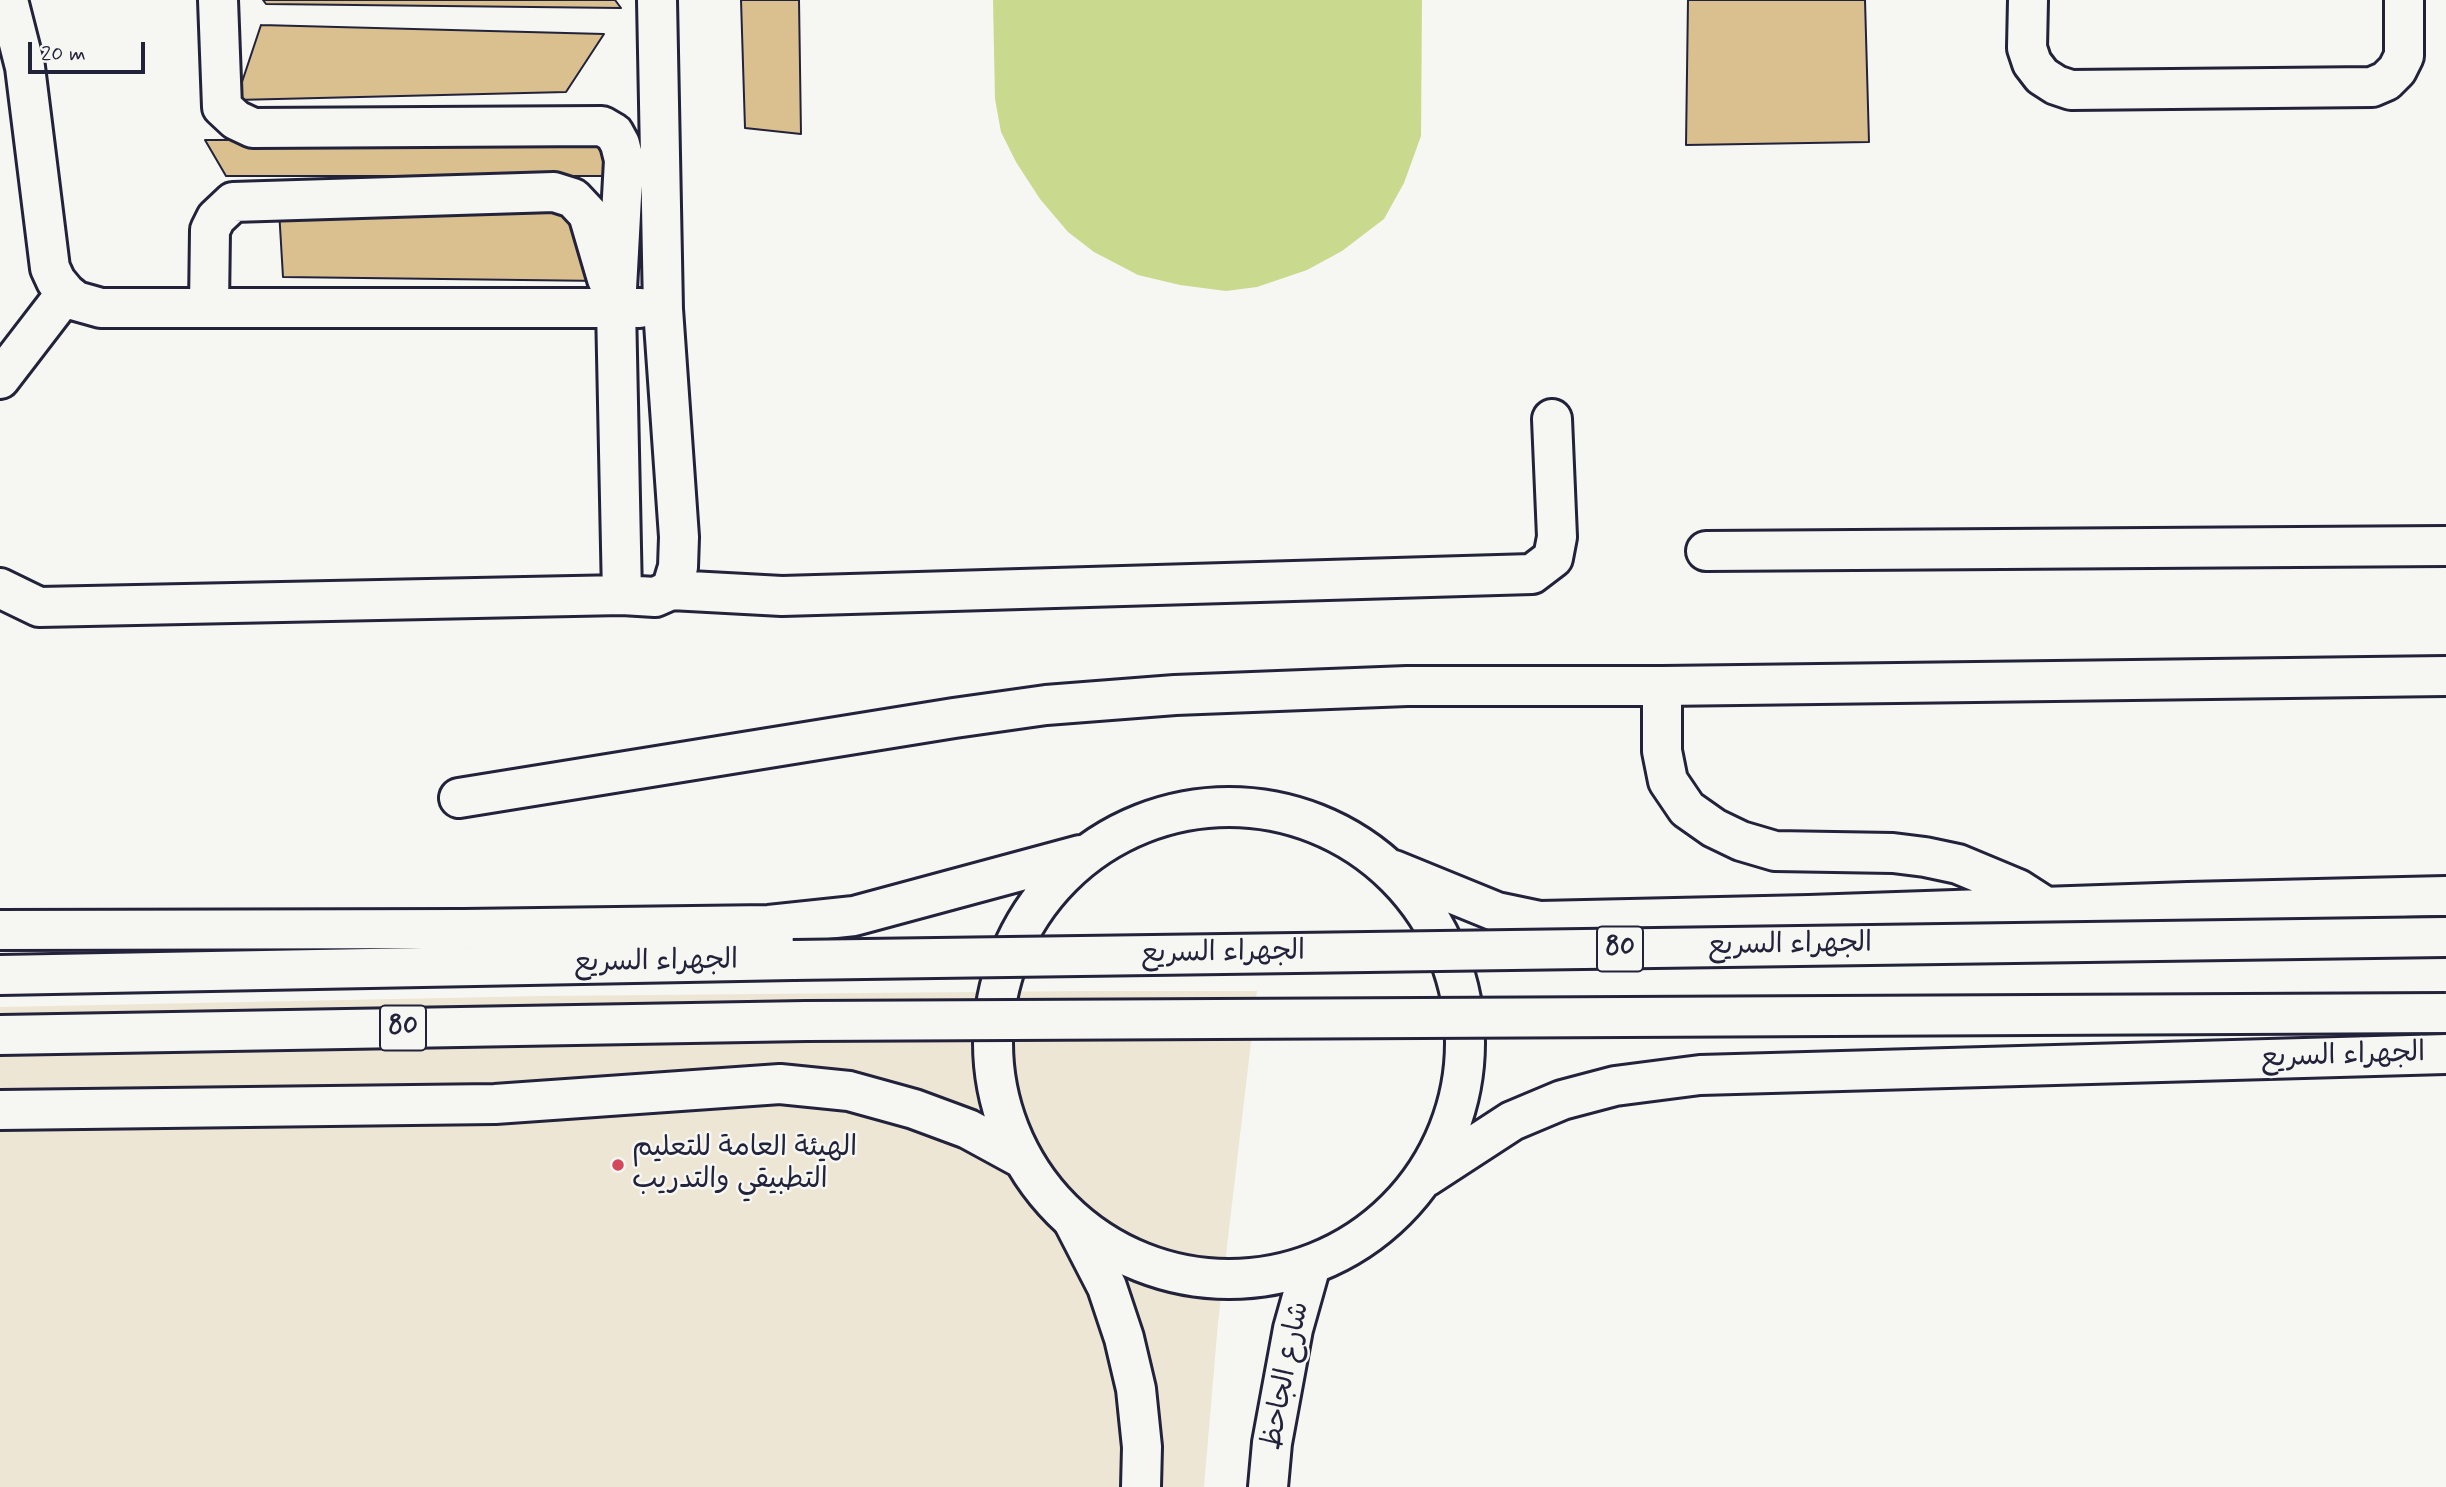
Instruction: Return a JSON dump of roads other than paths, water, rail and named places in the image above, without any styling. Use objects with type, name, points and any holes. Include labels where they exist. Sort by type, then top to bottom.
[{"type":"main road","points":[[8,0],[24,67],[50,268],[56,282],[65,293],[76,300],[101,307],[663,309]]},
{"type":"main road","points":[[218,0],[222,107],[236,120],[253,128],[602,126],[614,134],[624,160],[616,307],[622,595]]},
{"type":"main road","points":[[657,0],[663,309],[679,537],[678,566],[671,590]]},
{"type":"main road","points":[[2028,0],[2027,48],[2032,63],[2042,76],[2071,90],[2372,87],[2386,81],[2397,70],[2404,56],[2404,0]]},
{"type":"main road","points":[[209,307],[210,230],[216,218],[233,202],[554,191],[573,198],[588,214],[616,307]]},
{"type":"main road","points":[[0,379],[65,293]]},
{"type":"main road","points":[[0,588],[39,607],[622,595],[655,597],[671,590],[782,596],[1532,574],[1553,558],[1558,537],[1552,419]]},
{"type":"main road","points":[[1706,551],[2446,546]]},
{"type":"main road","points":[[459,799],[810,740],[1046,705],[1175,695],[1407,686],[1662,686],[2446,676]]},
{"type":"main road","points":[[1662,686],[1662,751],[1668,781],[1687,809],[1714,828],[1741,841],[1775,850],[1892,853],[1958,864],[2008,885],[2046,907]]},
{"type":"main road","points":[[1221,807],[1257,808],[1293,815],[1359,845],[1387,867],[1414,895],[1435,927],[1451,961],[1461,997],[1465,1047],[1464,1072],[1457,1109],[1443,1145],[1424,1178],[1402,1205],[1374,1230],[1345,1250],[1311,1265],[1276,1275],[1241,1279],[1204,1278],[1169,1271],[1135,1259],[1103,1242],[1073,1221],[1045,1192],[1023,1159],[1007,1125],[992,1051],[993,1013],[1001,976],[1014,941],[1033,908],[1057,879],[1086,853],[1116,834],[1149,820],[1185,810],[1221,807]]},
{"type":"main road","name":"الجهراء السريع","points":[[0,930],[769,925],[854,916],[1086,853]]},
{"type":"main road","name":"الجهراء السريع","points":[[1387,867],[1497,912],[1540,921],[2446,896]]},
{"type":"main road","name":"الجهراء السريع","points":[[0,975],[793,960],[2446,937]]},
{"type":"main road","name":"الجهراء السريع","points":[[0,1035],[806,1021],[2446,1013]]},
{"type":"main road","name":"الجهراء السريع","points":[[1424,1178],[1512,1121],[1562,1100],[1615,1086],[1700,1075],[2446,1054]]},
{"type":"main road","points":[[0,1110],[495,1104],[780,1084],[849,1091],[914,1109],[968,1129],[1023,1159]]},
{"type":"main road","points":[[1073,1221],[1107,1287],[1124,1338],[1137,1401],[1142,1447],[1141,1487]]},
{"type":"main road","name":"شارع الجاحظ","points":[[1268,1487],[1272,1443],[1293,1329],[1311,1265]]},
{"type":"place","name":"الهيئة العامة للتعليم التطبيقي والتدريب","points":[[618,1165]]}]
